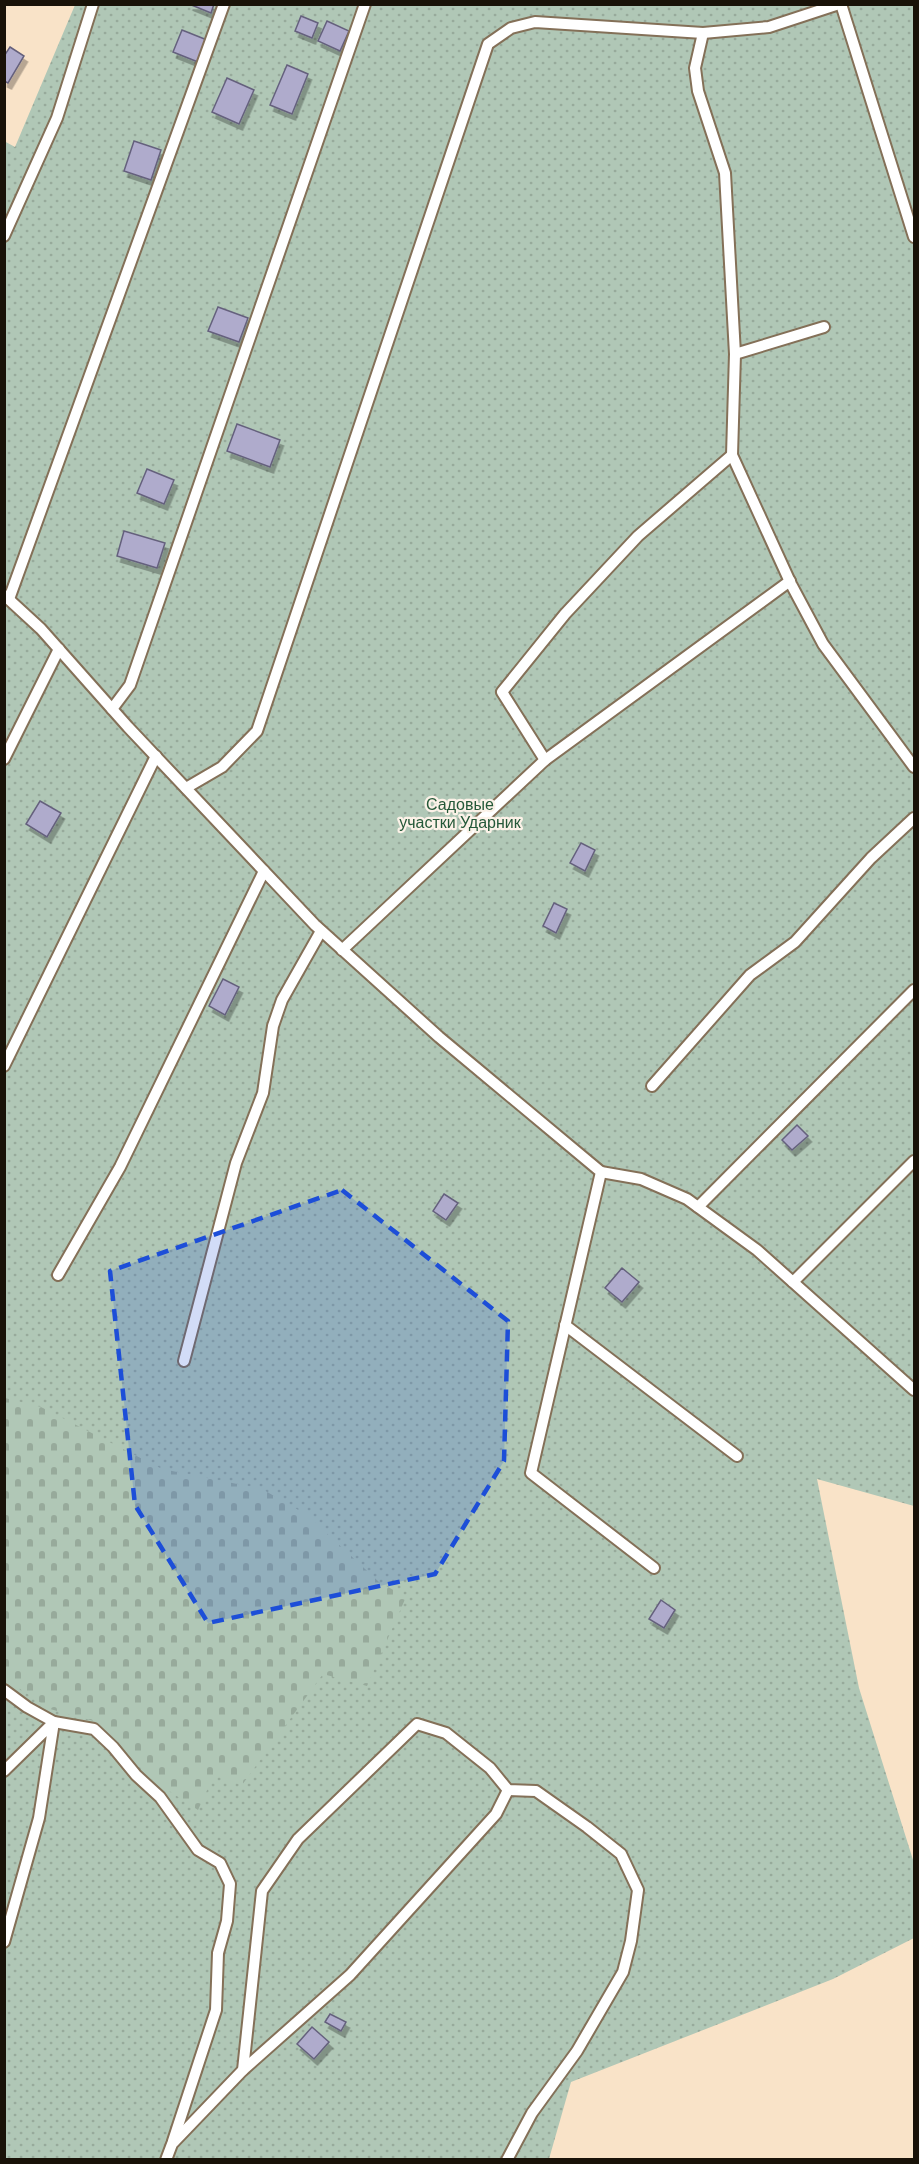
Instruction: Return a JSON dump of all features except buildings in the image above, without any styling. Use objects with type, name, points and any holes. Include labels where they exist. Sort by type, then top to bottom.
[{"type":"lane","points":[[4,236],[57,118],[93,4]]},
{"type":"lane","points":[[224,4],[7,597],[59,649],[112,709],[321,931],[439,1037],[601,1172],[640,1179],[687,1199],[757,1250],[915,1390]]},
{"type":"lane","points":[[112,709],[130,685],[365,4]]},
{"type":"lane","points":[[186,788],[222,767],[257,731],[488,44],[511,28],[535,22],[703,33],[769,27],[840,4],[915,237]]},
{"type":"lane","points":[[703,33],[695,68],[698,91],[725,173],[735,354],[732,455],[790,581],[823,644],[915,767]]},
{"type":"lane","points":[[735,354],[824,327]]},
{"type":"lane","points":[[545,760],[502,692],[565,614],[638,536],[732,455]]},
{"type":"lane","points":[[342,950],[545,760],[790,581]]},
{"type":"lane","points":[[4,759],[59,649]]},
{"type":"lane","points":[[4,1066],[156,756]]},
{"type":"lane","points":[[652,1086],[750,975],[795,942],[871,858],[915,818]]},
{"type":"lane","points":[[58,1275],[120,1167],[264,871]]},
{"type":"lane","points":[[184,1361],[236,1162],[263,1093],[273,1026],[282,1000],[321,931]]},
{"type":"lane","points":[[698,1207],[915,990]]},
{"type":"lane","points":[[793,1282],[915,1161]]},
{"type":"lane","points":[[601,1172],[531,1473],[654,1568]]},
{"type":"lane","points":[[565,1325],[737,1456]]},
{"type":"lane","points":[[4,1690],[27,1707],[54,1722],[94,1729],[113,1747],[136,1775],[160,1797],[198,1850],[220,1863],[230,1884],[227,1921],[218,1953],[216,2010],[166,2160]]},
{"type":"lane","points":[[4,1771],[54,1722]]},
{"type":"lane","points":[[4,1942],[39,1818],[54,1722]]},
{"type":"lane","points":[[243,2070],[262,1891],[298,1839],[417,1725],[446,1733],[490,1768],[508,1790],[536,1791],[621,1854],[638,1890],[631,1941],[623,1972],[577,2051],[532,2113],[507,2160]]},
{"type":"lane","points":[[172,2144],[243,2070],[350,1975],[496,1814],[508,1790]]},
{"type":"highlighted area","points":[[342,1190],[508,1321],[504,1461],[435,1574],[208,1623],[135,1505],[110,1271]]},
{"type":"green space","name":"Садовые участки Ударник","points":[[75,5],[914,5],[914,1506],[817,1479],[859,1688],[914,1863],[914,1938],[833,1979],[571,2082],[549,2159],[5,2159],[4,141],[15,147]]},
{"type":"green space","points":[[5,1398],[41,1407],[162,1469],[262,1489],[307,1515],[379,1582],[406,1597],[367,1686],[323,1674],[242,1785],[214,1775],[198,1810],[136,1769],[101,1723],[50,1709],[5,1679]]}]
